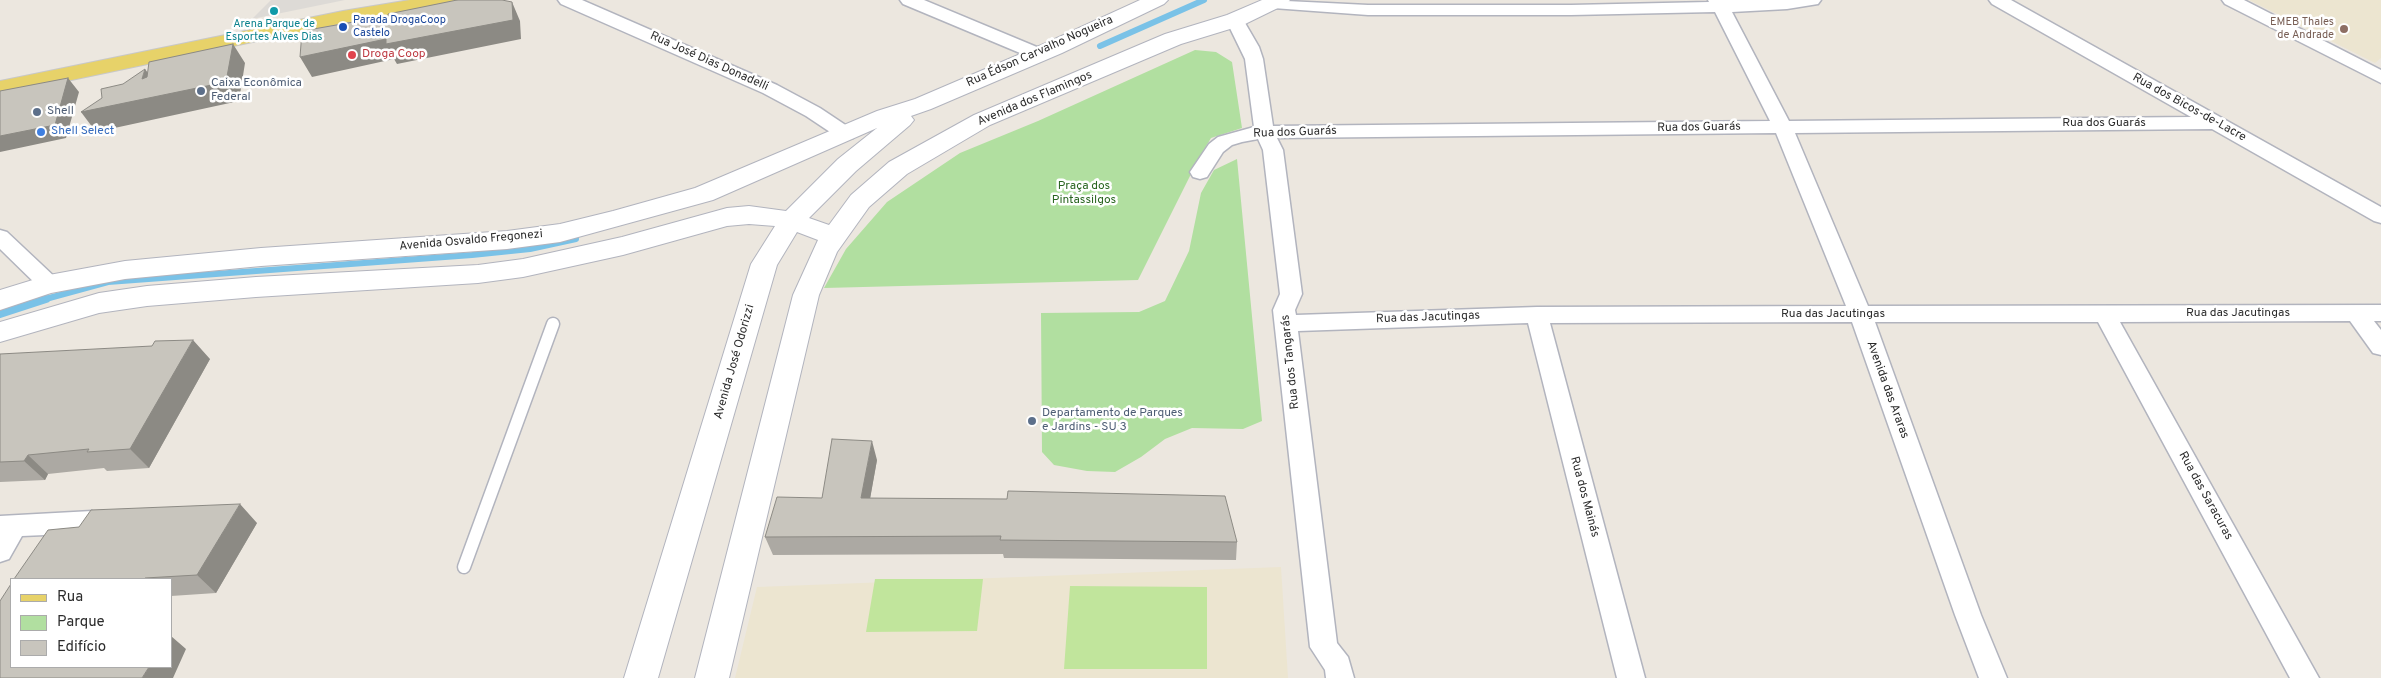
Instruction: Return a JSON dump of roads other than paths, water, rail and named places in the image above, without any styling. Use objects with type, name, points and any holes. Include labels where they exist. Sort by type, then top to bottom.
[{"type":"main road","points":[[0,88],[343,18],[451,0]]},
{"type":"main road","name":"Rua Édson Carvalho Nogueira","points":[[923,104],[1157,0]]},
{"type":"main road","name":"Avenida dos Flamingos","points":[[829,243],[860,201],[898,168],[982,120],[1237,10],[1276,1]]},
{"type":"main road","name":"Avenida Osvaldo Fregonezi","points":[[0,300],[49,284],[125,270],[171,264],[507,240],[560,233],[704,194],[885,116],[923,104]]},
{"type":"main road","name":"Avenida José Odorizzi","points":[[641,678],[764,264],[791,221],[847,165],[923,104]]},
{"type":"main road","points":[[0,332],[49,316],[99,303],[147,296],[256,287],[478,274],[523,268],[623,246],[703,222],[727,217],[749,215],[791,221],[829,243],[806,296],[712,678]]},
{"type":"street","name":"Rua José Dias Donadelli","points":[[567,0],[770,89],[813,112],[846,134]]},
{"type":"street","points":[[909,0],[1038,54]]},
{"type":"street","points":[[1276,1],[1305,7],[1368,10],[1719,3],[1786,4],[1812,0]]},
{"type":"street","name":"Rua dos Bicos-de-Lacre","points":[[1998,0],[2381,216]]},
{"type":"street","points":[[2231,0],[2381,77]]},
{"type":"street","name":"Avenida das Araras","points":[[1719,3],[1783,127],[1861,315],[1968,615],[1993,678]]},
{"type":"street","name":"Rua dos Tangarás","points":[[1237,10],[1254,58],[1264,132],[1273,150],[1291,294],[1284,310],[1324,647],[1338,666],[1340,678]]},
{"type":"street","name":"Rua dos Guarás","points":[[1200,172],[1216,148],[1225,141],[1239,136],[1264,132],[2216,123]]},
{"type":"street","points":[[0,237],[49,284]]},
{"type":"street","name":"Rua das Jacutingas","points":[[1286,323],[1537,315],[2381,313]]},
{"type":"street","name":"Rua das Saracuras","points":[[2105,314],[2305,678]]},
{"type":"street","points":[[2357,314],[2381,347]]},
{"type":"street","name":"Rua dos Mainás","points":[[1537,315],[1631,678]]},
{"type":"street","points":[[0,550],[8,526],[92,522]]},
{"type":"lane","points":[[464,567],[553,324]]},
{"type":"waterway","points":[[1100,46],[1204,0]]},
{"type":"waterway","points":[[42,300],[108,282],[472,255],[530,249],[576,239]]},
{"type":"waterway","points":[[0,314],[46,299]]},
{"type":"place","name":"Arena Parque de Esportes Alves Dias","points":[[274,11]]},
{"type":"place","name":"Parada DrogaCoop Castelo","points":[[343,27]]},
{"type":"place","name":"EMEB Thales de Andrade","points":[[2344,29]]},
{"type":"place","name":"Droga Coop","points":[[352,55]]},
{"type":"place","name":"Caixa Econômica Federal","points":[[201,91]]},
{"type":"place","name":"Shell","points":[[37,112]]},
{"type":"place","name":"Shell Select","points":[[41,132]]},
{"type":"place","name":"Departamento de Parques e Jardins - SU 3","points":[[1032,421]]},
{"type":"park label","name":"Praça dos Pintassilgos","points":[[1084,194]]}]
